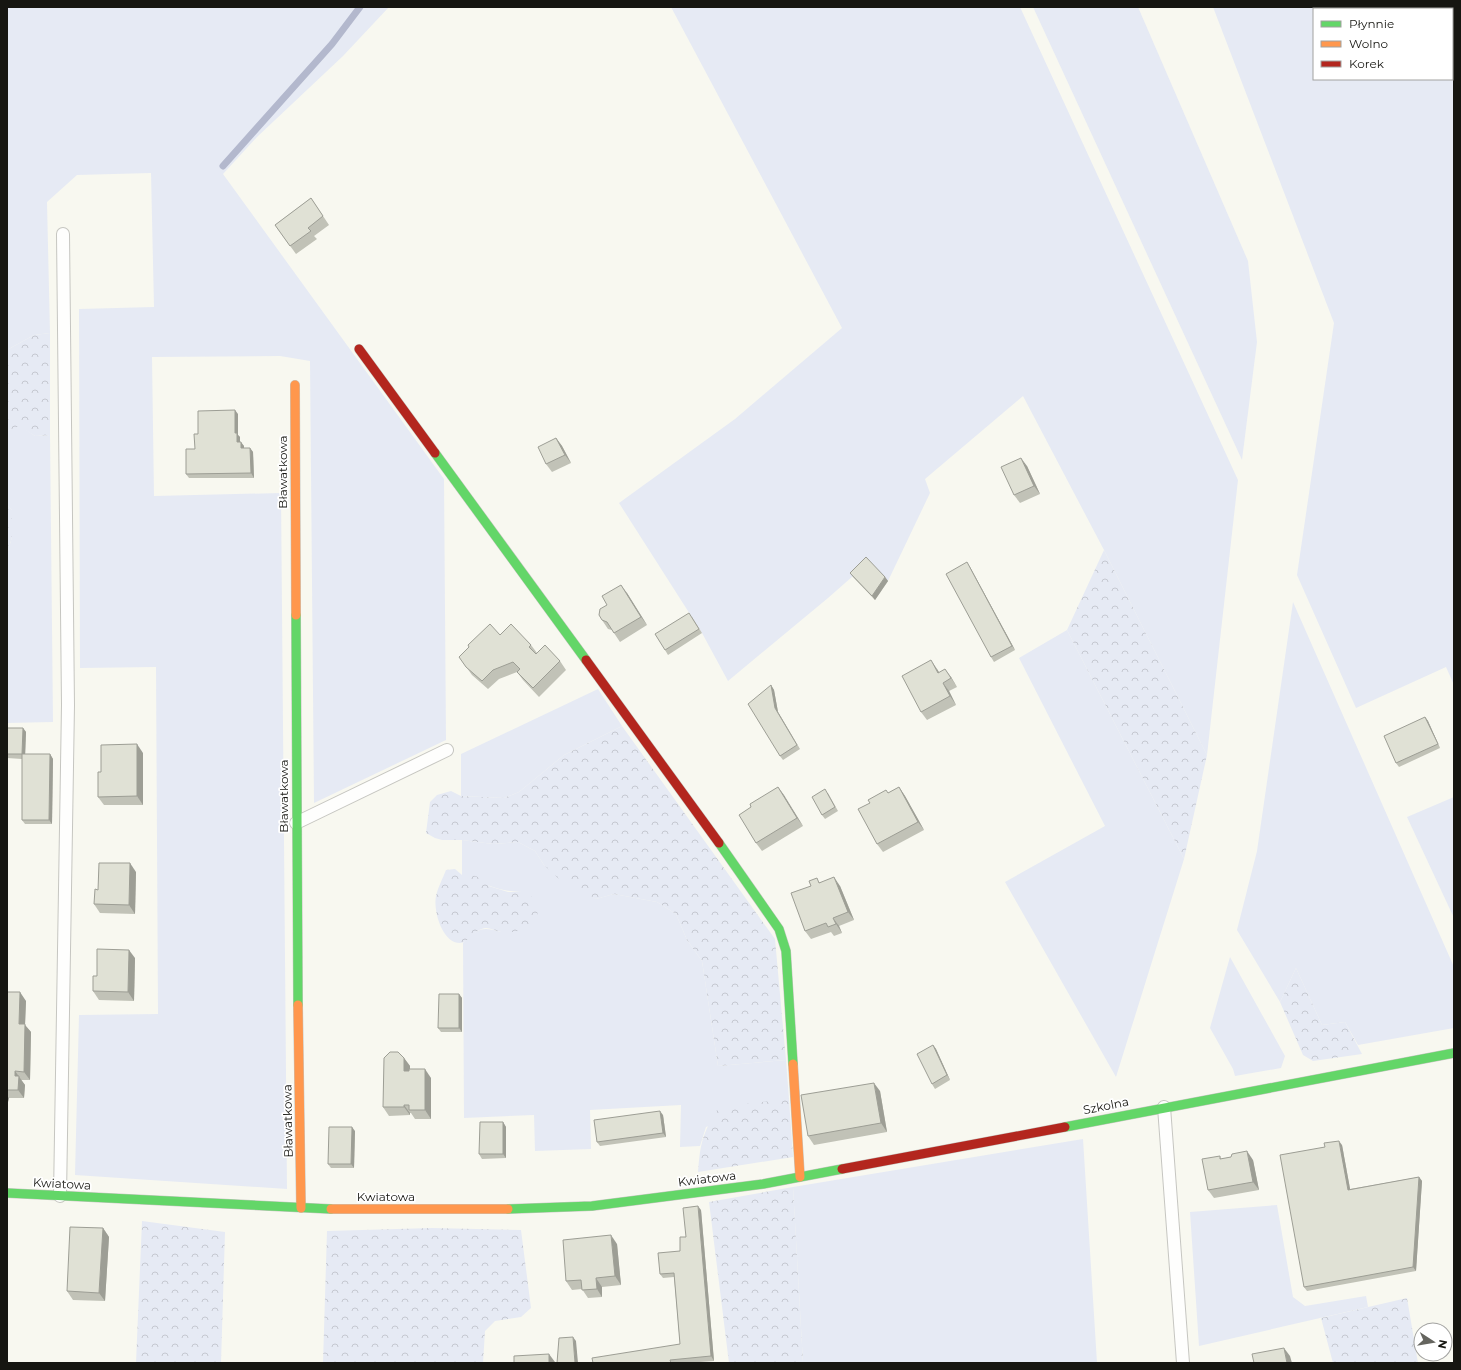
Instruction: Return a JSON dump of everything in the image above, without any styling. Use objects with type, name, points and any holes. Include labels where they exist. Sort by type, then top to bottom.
[{"type":"street","points":[[359,349],[740,872],[779,929],[786,951],[800,1177]]},
{"type":"street","name":"Bławatkowa","points":[[295,385],[296,823],[301,1208]]},
{"type":"street","name":"Szkolna","points":[[763,1184],[1454,1053]]},
{"type":"street","name":"Kwiatowa","points":[[7,1193],[301,1208],[433,1209],[592,1206],[763,1184]]},
{"type":"lane","points":[[60,1196],[68,705],[63,234]]},
{"type":"lane","points":[[296,823],[447,750]]},
{"type":"lane","points":[[1164,1107],[1183,1363]]},
{"type":"green space","points":[[7,7],[389,7],[343,56],[257,137],[223,174],[444,479],[446,740],[314,803],[310,361],[280,356],[152,357],[154,496],[281,493],[287,1189],[75,1175],[79,1015],[158,1014],[156,667],[80,668],[79,309],[154,307],[151,173],[77,175],[47,202],[50,333],[34,335],[7,350]]},
{"type":"green space","points":[[671,7],[1020,7],[1238,480],[1207,755],[1104,550],[1023,396],[925,479],[930,493],[888,581],[869,562],[728,681],[702,633],[619,503],[735,419],[842,328]]},
{"type":"green space","points":[[1033,7],[1138,7],[1248,261],[1257,342],[1242,460]]},
{"type":"green space","points":[[1213,7],[1435,7],[1313,8],[1313,80],[1453,80],[1454,27],[1454,685],[1446,667],[1356,708],[1297,575],[1334,323]]},
{"type":"green space","points":[[1454,7],[1454,27],[1453,8],[1436,8]]},
{"type":"green space","points":[[50,333],[50,435],[35,436],[19,426],[7,431],[7,350],[34,335]]},
{"type":"green space","points":[[19,425],[35,436],[50,435],[53,722],[7,723],[7,555],[12,537],[12,510],[7,505],[7,431]]},
{"type":"green space","points":[[7,505],[12,510],[12,537],[7,555]]},
{"type":"green space","points":[[1104,550],[1207,755],[1184,859],[1067,630]]},
{"type":"green space","points":[[1293,602],[1454,967],[1454,1028],[1358,1045],[1345,1022],[1322,1025],[1296,968],[1280,1002],[1237,930],[1257,851]]},
{"type":"green space","points":[[1067,630],[1184,859],[1116,1077],[1005,882],[1105,826],[1019,658]]},
{"type":"green space","points":[[598,689],[622,726],[564,755],[519,792],[504,798],[461,796],[461,754]]},
{"type":"green space","points":[[622,726],[775,939],[786,1060],[718,1066],[702,961],[687,940],[676,914],[657,902],[614,894],[596,899],[559,879],[544,865],[535,851],[518,842],[493,844],[462,840],[442,840],[426,833],[430,802],[437,795],[451,791],[461,796],[504,798],[519,792],[564,755]]},
{"type":"green space","points":[[1454,797],[1454,918],[1407,817]]},
{"type":"green space","points":[[462,840],[493,844],[518,842],[535,851],[544,865],[596,899],[614,894],[657,902],[676,914],[687,940],[702,961],[718,1066],[786,1060],[789,1099],[706,1127],[700,1146],[680,1147],[681,1105],[590,1110],[591,1149],[535,1151],[534,1115],[464,1118],[463,943],[480,930],[489,929],[501,932],[527,892],[499,889],[486,884],[475,877],[462,875]]},
{"type":"green space","points":[[455,869],[462,875],[473,875],[483,879],[489,886],[508,892],[527,892],[539,904],[535,921],[522,930],[511,932],[501,932],[490,928],[482,929],[466,941],[460,943],[454,942],[448,938],[440,925],[435,902],[438,889],[446,870]]},
{"type":"green space","points":[[1230,957],[1285,1056],[1281,1068],[1235,1076],[1233,1069],[1210,1028]]},
{"type":"green space","points":[[1296,968],[1322,1025],[1345,1022],[1362,1054],[1313,1061],[1303,1055],[1280,1002]]},
{"type":"green space","points":[[789,1099],[793,1157],[698,1172],[703,1138],[719,1107]]},
{"type":"green space","points":[[1083,1139],[1097,1363],[803,1363],[793,1187]]},
{"type":"green space","points":[[793,1187],[803,1363],[729,1363],[709,1202]]},
{"type":"green space","points":[[1277,1205],[1293,1297],[1305,1306],[1366,1296],[1368,1307],[1199,1346],[1190,1212]]},
{"type":"green space","points":[[142,1221],[225,1232],[221,1363],[136,1363]]},
{"type":"green space","points":[[432,1228],[521,1230],[531,1308],[521,1317],[495,1321],[485,1331],[483,1363],[323,1363],[327,1231]]},
{"type":"green space","points":[[1407,1298],[1413,1333],[1413,1362],[1418,1363],[1333,1363],[1321,1318]]},
{"type":"building","points":[[311,198],[323,216],[308,228],[311,231],[290,246],[275,225]]},
{"type":"building","points":[[235,410],[235,433],[237,433],[237,442],[241,442],[241,448],[250,448],[251,473],[186,474],[186,449],[195,449],[194,434],[198,434],[198,411]]},
{"type":"building","points":[[556,438],[565,455],[546,464],[538,447]]},
{"type":"building","points":[[1021,458],[1034,486],[1014,495],[1001,467]]},
{"type":"building","points":[[866,557],[885,577],[872,596],[850,573]]},
{"type":"building","points":[[967,562],[1012,646],[991,657],[946,574]]},
{"type":"building","points":[[621,585],[641,617],[614,633],[607,622],[602,620],[599,615],[600,609],[607,605],[602,596]]},
{"type":"building","points":[[689,613],[699,629],[665,650],[655,634]]},
{"type":"building","points":[[490,624],[500,635],[511,624],[531,645],[529,647],[536,654],[545,645],[560,661],[533,688],[517,672],[520,669],[513,662],[493,670],[482,681],[466,667],[459,657],[469,647],[468,645]]},
{"type":"building","points":[[931,660],[938,673],[945,669],[951,678],[943,683],[950,696],[921,712],[902,676]]},
{"type":"building","points":[[771,685],[775,708],[797,745],[780,756],[748,704]]},
{"type":"building","points":[[1425,717],[1438,744],[1396,763],[1384,736]]},
{"type":"building","points":[[7,728],[23,728],[22,754],[7,754]]},
{"type":"building","points":[[137,744],[137,796],[98,797],[98,772],[101,772],[101,745]]},
{"type":"building","points":[[22,754],[50,754],[49,820],[22,820]]},
{"type":"building","points":[[778,787],[797,818],[756,843],[739,815],[751,807],[750,804]]},
{"type":"building","points":[[899,787],[918,822],[877,844],[858,809],[870,803],[868,800],[886,790],[888,793]]},
{"type":"building","points":[[825,789],[835,807],[822,815],[812,797]]},
{"type":"building","points":[[99,863],[130,863],[129,905],[94,904],[95,889],[98,890]]},
{"type":"building","points":[[834,877],[848,912],[833,918],[836,924],[828,927],[826,923],[805,931],[791,893],[811,886],[809,881],[817,878],[819,883]]},
{"type":"building","points":[[97,949],[129,950],[128,992],[93,991],[93,976],[97,976]]},
{"type":"building","points":[[7,992],[20,992],[19,1024],[25,1024],[24,1072],[15,1071],[15,1076],[19,1076],[18,1090],[7,1090]]},
{"type":"building","points":[[439,994],[459,994],[459,1028],[438,1028]]},
{"type":"building","points":[[933,1045],[947,1075],[932,1084],[917,1054]]},
{"type":"building","points":[[390,1052],[398,1052],[404,1058],[404,1071],[409,1071],[409,1069],[425,1069],[425,1110],[409,1110],[409,1105],[404,1105],[404,1107],[383,1107],[384,1058]]},
{"type":"building","points":[[874,1083],[881,1123],[808,1136],[801,1095]]},
{"type":"building","points":[[660,1111],[663,1133],[597,1142],[594,1120]]},
{"type":"building","points":[[480,1122],[503,1122],[503,1154],[479,1154]]},
{"type":"building","points":[[329,1127],[352,1127],[351,1164],[328,1164]]},
{"type":"building","points":[[1339,1141],[1348,1190],[1419,1177],[1413,1267],[1304,1287],[1280,1155],[1325,1147],[1324,1143]]},
{"type":"building","points":[[1247,1151],[1253,1182],[1208,1190],[1202,1159],[1220,1156],[1220,1159],[1231,1157],[1232,1154]]},
{"type":"building","points":[[698,1206],[711,1356],[670,1360],[671,1363],[593,1363],[592,1358],[680,1344],[674,1273],[660,1274],[658,1253],[680,1251],[680,1237],[686,1237],[683,1208]]},
{"type":"building","points":[[70,1227],[103,1228],[99,1293],[67,1291]]},
{"type":"building","points":[[611,1235],[615,1276],[596,1278],[597,1289],[582,1290],[581,1280],[566,1281],[563,1240]]},
{"type":"building","points":[[573,1337],[575,1363],[557,1363],[559,1338]]},
{"type":"building","points":[[1284,1348],[1287,1363],[1254,1363],[1252,1354]]},
{"type":"building","points":[[549,1354],[549,1363],[514,1363],[514,1356]]},
{"type":"waterway","points":[[223,166],[332,44],[360,7]]},
{"type":"traffic: fast","points":[[435,453],[586,660]]},
{"type":"traffic: fast","points":[[296,615],[298,1005]]},
{"type":"traffic: fast","points":[[719,843],[779,929],[786,951],[793,1064]]},
{"type":"traffic: fast","points":[[1065,1127],[1454,1053]]},
{"type":"traffic: fast","points":[[508,1209],[592,1206],[763,1184],[842,1169]]},
{"type":"traffic: fast","points":[[7,1193],[331,1209]]},
{"type":"traffic: slow","points":[[295,385],[296,615]]},
{"type":"traffic: slow","points":[[298,1005],[301,1208]]},
{"type":"traffic: slow","points":[[793,1064],[800,1177]]},
{"type":"traffic: slow","points":[[331,1209],[508,1209]]},
{"type":"traffic: jam","points":[[359,349],[435,453]]},
{"type":"traffic: jam","points":[[586,660],[719,843]]},
{"type":"traffic: jam","points":[[842,1169],[1065,1127]]}]
